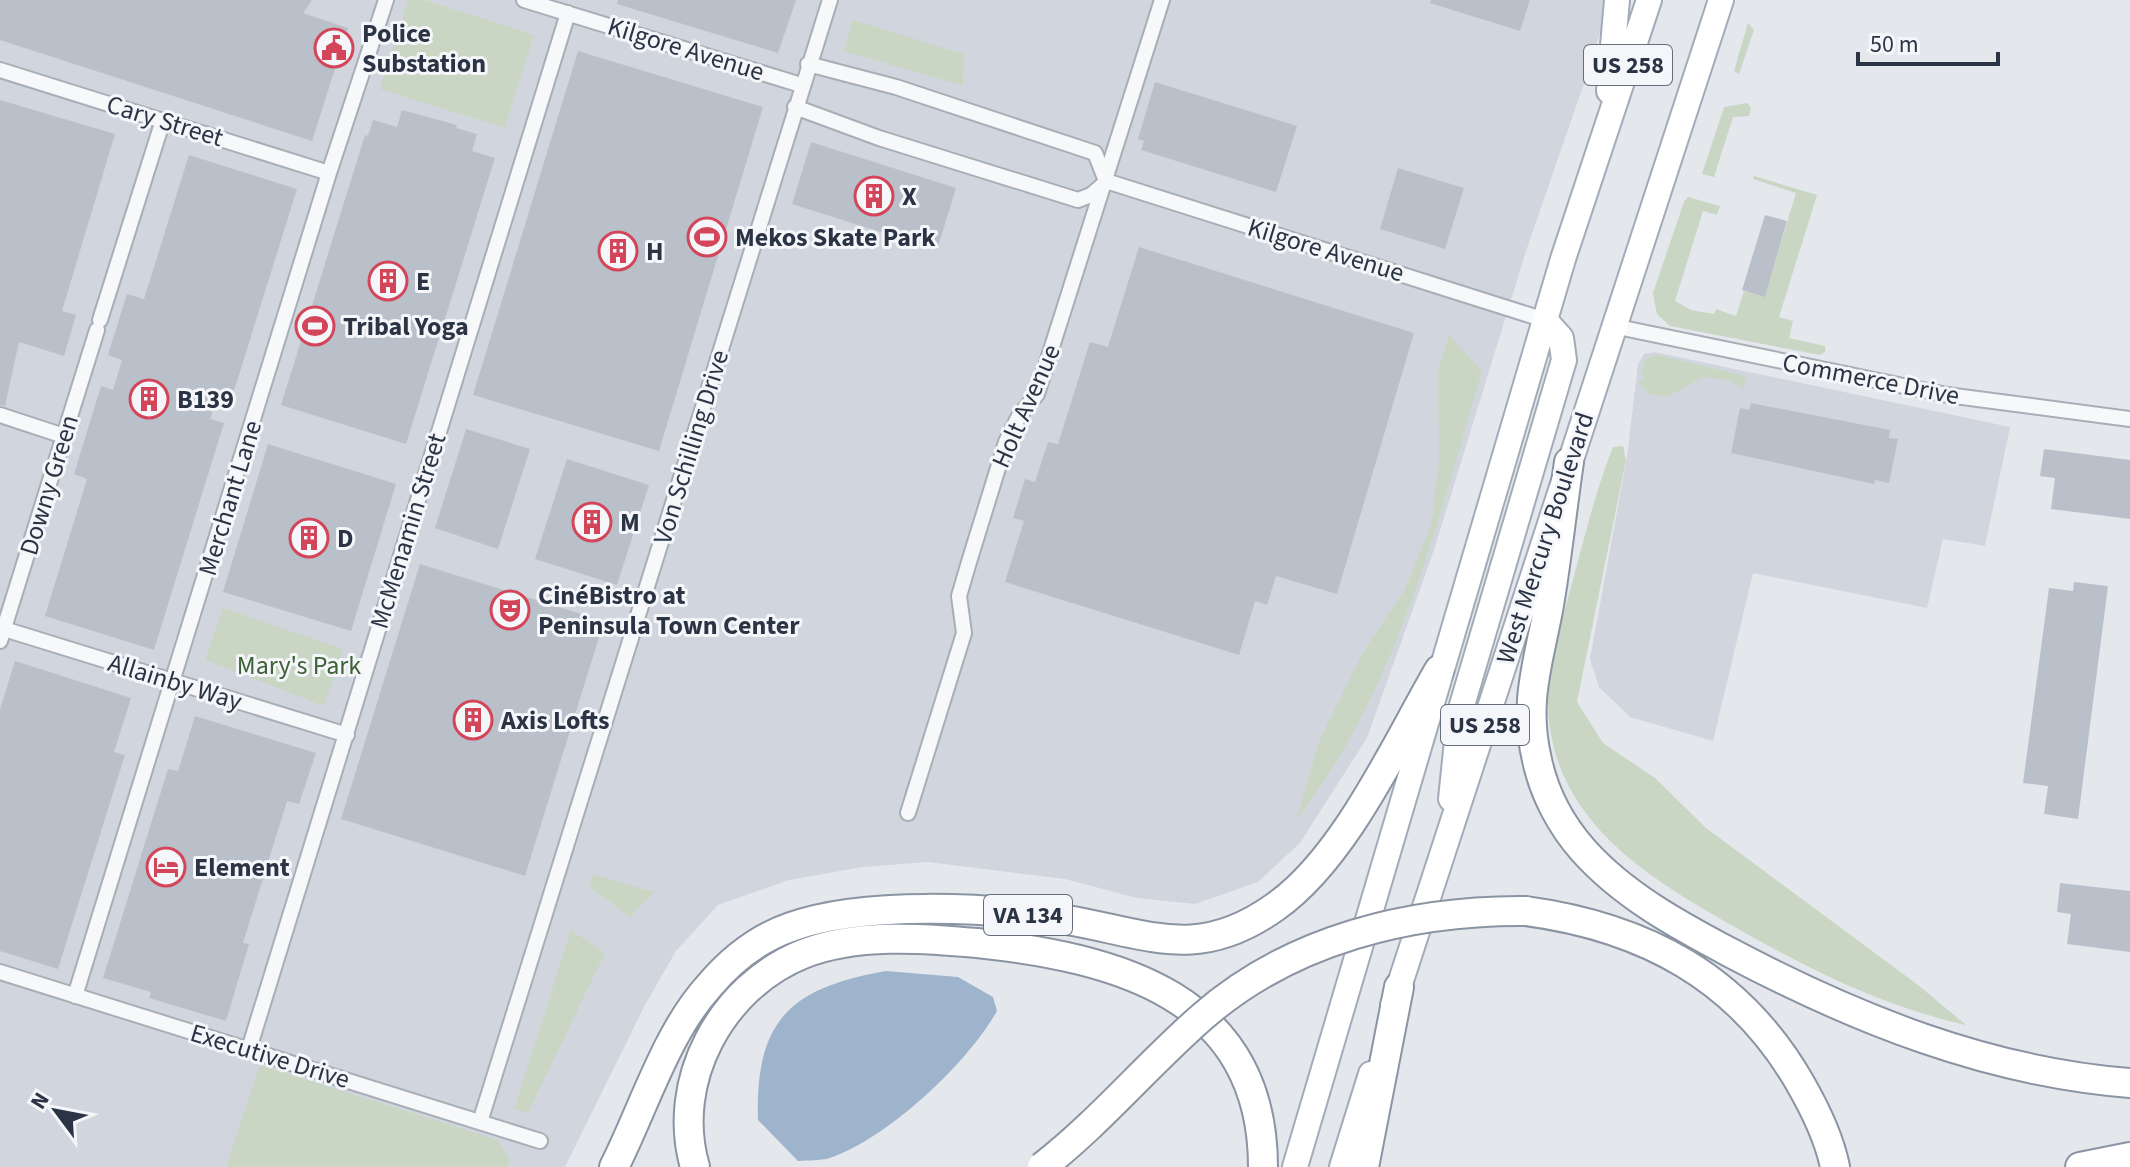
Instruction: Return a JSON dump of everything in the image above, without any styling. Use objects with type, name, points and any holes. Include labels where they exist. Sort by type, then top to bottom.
[{"type":"highway","points":[[1569,462],[1548,608],[1533,674],[1531,708],[1537,761],[1546,788],[1559,818],[1583,850],[1649,906],[1768,972],[1855,1014],[2001,1062],[2130,1083]]},
{"type":"highway","name":"VA 134","points":[[614,1167],[683,1021],[707,987],[735,959],[762,940],[792,926],[833,917],[948,909],[1068,920],[1153,939],[1178,941],[1226,933],[1264,914],[1294,892],[1331,849],[1439,670]]},
{"type":"highway","points":[[1042,1167],[1205,1014],[1269,970],[1312,950],[1375,928],[1449,914],[1526,911],[1600,924],[1667,951],[1727,993],[1759,1024],[1788,1063],[1811,1102],[1835,1167]]},
{"type":"highway","points":[[695,1167],[688,1129],[690,1102],[706,1044],[723,1016],[745,991],[804,954],[840,944],[892,940],[956,941],[1049,953],[1127,972],[1174,995],[1206,1021],[1243,1075],[1263,1146],[1263,1167]]},
{"type":"highway","points":[[1364,1167],[1399,987]]},
{"type":"highway","points":[[2080,1167],[2130,1157]]},
{"type":"main road","points":[[1606,130],[1617,0]]},
{"type":"main road","name":"US 258","points":[[1295,1167],[1439,670],[1545,320],[1649,0]]},
{"type":"main road","name":"West Mercury Boulevard","points":[[1342,1167],[1721,0]]},
{"type":"main road","points":[[1445,851],[1460,712],[1564,360],[1561,338],[1545,320]]},
{"type":"street","name":"Merchant Lane","points":[[75,996],[329,173],[386,0]]},
{"type":"street","name":"Kilgore Avenue","points":[[524,0],[801,85]]},
{"type":"street","name":"Von Schilling Drive","points":[[480,1122],[830,0]]},
{"type":"street","name":"Holt Avenue","points":[[908,813],[964,633],[959,596],[1006,442],[1019,416],[1037,394],[1162,0]]},
{"type":"street","name":"McMenamin Street","points":[[249,1049],[568,13]]},
{"type":"street","points":[[795,107],[879,138],[1078,200],[1091,195],[1106,181],[1095,153],[896,87],[808,64]]},
{"type":"street","name":"Cary Street","points":[[0,70],[329,173]]},
{"type":"street","name":"Downy Green","points":[[2,635],[163,120]]},
{"type":"street","name":"Kilgore Avenue","points":[[1106,181],[1545,320]]},
{"type":"street","name":"Commerce Drive","points":[[1613,326],[1947,395],[2130,419]]},
{"type":"street","points":[[0,415],[64,436]]},
{"type":"street","name":"Allainby Way","points":[[2,635],[174,681],[347,735]]},
{"type":"street","name":"Executive Drive","points":[[0,972],[540,1141]]},
{"type":"shaded area","points":[[0,0],[1603,0],[1602,26],[1589,69],[1526,251],[1434,550],[1367,738],[1300,843],[1258,882],[1195,904],[1137,898],[1065,879],[928,862],[863,867],[789,880],[718,905],[676,951],[645,1005],[565,1167],[0,1167]]},
{"type":"shaded area","points":[[1654,352],[2010,427],[1985,546],[1943,539],[1927,608],[1753,573],[1713,741],[1630,717],[1599,687],[1590,659],[1627,457],[1638,364],[1644,354]]},
{"type":"green space","points":[[408,0],[425,0],[534,35],[505,128],[380,89]]},
{"type":"green space","points":[[853,20],[964,54],[963,86],[844,51]]},
{"type":"green space","points":[[1748,23],[1754,30],[1739,74],[1734,71]]},
{"type":"green space","points":[[1747,103],[1751,107],[1749,116],[1733,117],[1714,177],[1702,174],[1724,107]]},
{"type":"green space","points":[[1754,176],[1817,195],[1779,317],[1793,321],[1789,338],[1825,346],[1825,352],[1820,355],[1670,326],[1657,314],[1653,293],[1688,197],[1720,206],[1717,215],[1703,211],[1675,301],[1691,310],[1714,314],[1716,309],[1736,316],[1744,291],[1765,296],[1796,193],[1753,179]]},
{"type":"green space","points":[[1449,335],[1482,371],[1430,547],[1387,662],[1361,717],[1331,770],[1296,820],[1320,739],[1362,654],[1405,589],[1431,525],[1439,463],[1438,370]]},
{"type":"green space","points":[[1657,355],[1746,376],[1744,389],[1726,380],[1703,377],[1667,397],[1649,394],[1638,382],[1644,379],[1641,373],[1645,359]]},
{"type":"green space","points":[[1623,446],[1626,460],[1577,702],[1603,743],[1655,778],[1706,828],[1918,985],[1966,1025],[1875,997],[1789,957],[1700,907],[1637,864],[1609,840],[1585,812],[1566,781],[1553,746],[1548,706],[1552,661],[1601,481],[1613,447]]},
{"type":"green space","name":"Mary's Park","points":[[223,608],[343,649],[324,706],[205,660]]},
{"type":"green space","points":[[594,874],[654,892],[630,917],[589,887]]},
{"type":"green space","points":[[571,930],[605,953],[528,1113],[514,1109]]},
{"type":"green space","points":[[260,1065],[498,1140],[510,1161],[507,1167],[226,1167]]},
{"type":"water","points":[[886,971],[958,977],[993,997],[997,1011],[984,1032],[946,1076],[900,1117],[853,1148],[830,1158],[798,1161],[758,1120],[763,1056],[772,1033],[785,1014],[803,999],[826,987]]},
{"type":"building","points":[[0,0],[312,0],[303,13],[348,28],[312,141],[0,40]]},
{"type":"building","points":[[618,0],[796,0],[778,53],[617,4]]},
{"type":"building","points":[[1431,0],[1530,0],[1520,31],[1430,3]]},
{"type":"building","name":"H","points":[[578,51],[763,107],[659,451],[473,395]]},
{"type":"building","points":[[1155,82],[1297,126],[1276,192],[1141,150],[1144,141],[1138,139]]},
{"type":"building","points":[[0,100],[115,134],[62,311],[76,315],[64,356],[19,342],[5,406],[0,405]]},
{"type":"building","name":"E","points":[[402,110],[457,125],[456,128],[477,134],[472,151],[495,158],[406,444],[281,405],[365,135],[368,136],[373,120],[397,127]]},
{"type":"building","name":"X","points":[[811,142],[956,188],[937,250],[792,204]]},
{"type":"building","name":"B139","points":[[189,155],[297,189],[233,394],[220,390],[210,419],[224,423],[154,650],[45,616],[87,479],[74,474],[101,386],[113,390],[122,360],[108,355],[127,294],[144,299]]},
{"type":"building","points":[[1398,168],[1464,188],[1445,249],[1380,229]]},
{"type":"building","points":[[1765,215],[1787,221],[1765,297],[1742,290]]},
{"type":"building","points":[[1139,247],[1414,333],[1337,594],[1276,576],[1267,605],[1255,601],[1239,655],[1005,582],[1024,521],[1013,518],[1025,479],[1035,482],[1048,442],[1058,444],[1090,342],[1108,347]]},
{"type":"building","points":[[1751,403],[1890,430],[1889,438],[1898,439],[1889,483],[1875,480],[1874,484],[1731,453],[1740,408],[1749,410]]},
{"type":"building","points":[[466,429],[530,449],[498,549],[435,528]]},
{"type":"building","name":"D","points":[[268,444],[396,484],[351,631],[223,592]]},
{"type":"building","points":[[2044,449],[2130,460],[2130,519],[2051,509],[2055,478],[2040,476]]},
{"type":"building","name":"M","points":[[567,459],[649,485],[617,585],[535,559]]},
{"type":"building","name":"Axis Lofts","points":[[420,564],[604,621],[525,876],[341,819]]},
{"type":"building","points":[[2074,582],[2108,586],[2078,819],[2044,814],[2048,786],[2023,783],[2049,588],[2073,591]]},
{"type":"building","points":[[15,661],[131,698],[114,752],[125,755],[58,969],[0,951],[0,709]]},
{"type":"building","points":[[195,716],[316,753],[299,804],[287,801],[243,943],[249,944],[226,1021],[149,998],[151,992],[103,978],[168,769],[178,771]]},
{"type":"building","points":[[2060,883],[2130,891],[2130,952],[2067,944],[2071,914],[2057,912]]},
{"type":"place","name":"Police Substation","points":[[334,48]]},
{"type":"place","name":"X","points":[[874,196]]},
{"type":"place","name":"Mekos Skate Park","points":[[707,237]]},
{"type":"place","name":"H","points":[[618,251]]},
{"type":"place","name":"E","points":[[388,281]]},
{"type":"place","name":"Tribal Yoga","points":[[315,326]]},
{"type":"place","name":"B139","points":[[149,399]]},
{"type":"place","name":"M","points":[[592,522]]},
{"type":"place","name":"D","points":[[309,538]]},
{"type":"place","name":"CinéBistro at Peninsula Town Center","points":[[510,610]]},
{"type":"place","name":"Axis Lofts","points":[[473,720]]},
{"type":"place","name":"Element","points":[[166,867]]}]
